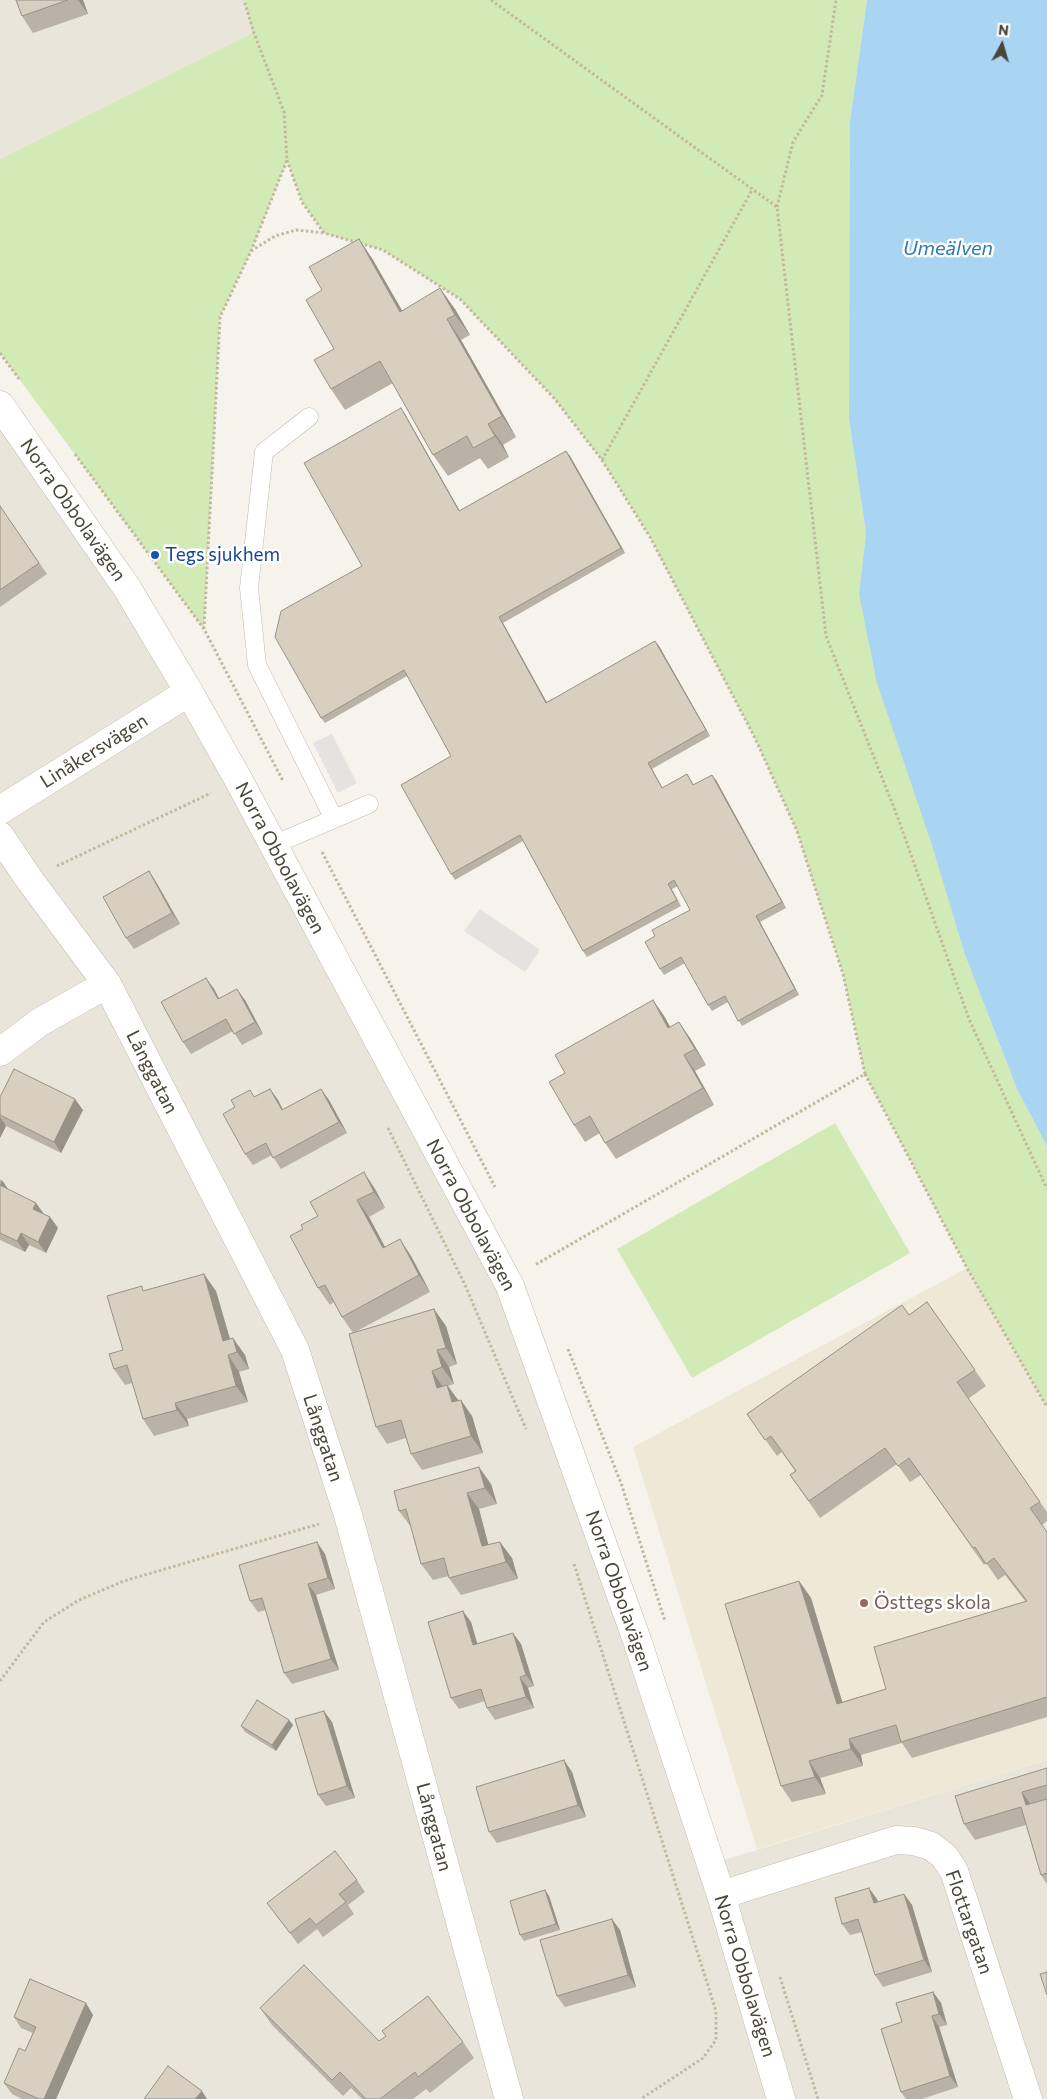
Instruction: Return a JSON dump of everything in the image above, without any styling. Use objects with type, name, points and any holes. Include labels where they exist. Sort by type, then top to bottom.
[{"type":"street","name":"Norra Obbolavägen","points":[[0,405],[127,588],[189,692],[238,779],[510,1286],[638,1643],[721,1895],[781,2099]]},
{"type":"street","name":"Linåkersvägen","points":[[0,810],[189,692]]},
{"type":"street","name":"Långgatan","points":[[0,836],[29,880],[107,984],[295,1350],[348,1515],[509,2099]]},
{"type":"street","points":[[0,1052],[40,1022],[107,984]]},
{"type":"street","name":"Flottargatan","points":[[721,1895],[896,1840],[914,1841],[931,1846],[944,1856],[954,1871],[1028,2099]]},
{"type":"lane","points":[[309,417],[264,452],[248,588],[257,665],[334,819]]},
{"type":"lane","points":[[273,845],[369,804]]},
{"type":"path","points":[[244,0],[254,33],[284,112],[287,160],[302,202],[324,233]]},
{"type":"path","points":[[491,0],[776,207]]},
{"type":"path","points":[[836,0],[822,95],[793,142],[776,207],[826,636],[898,818],[969,1019],[1047,1189]]},
{"type":"path","points":[[204,629],[220,317],[251,251],[287,160]]},
{"type":"path","points":[[602,460],[752,190]]},
{"type":"path","points":[[251,251],[275,236],[296,230],[324,233],[383,250],[460,299],[554,398],[602,460],[654,545],[755,738],[797,831],[843,974],[865,1074],[967,1268],[1047,1407]]},
{"type":"path","points":[[0,353],[23,385]]},
{"type":"path","points":[[70,448],[204,629],[287,787]]},
{"type":"path","points":[[29,880],[273,762]]},
{"type":"path","points":[[310,829],[499,1195]]},
{"type":"path","points":[[530,1256],[535,1265],[865,1074]]},
{"type":"path","points":[[386,1125],[465,1285],[527,1432]]},
{"type":"path","points":[[0,1681],[44,1622],[79,1600],[124,1581],[348,1515]]},
{"type":"path","points":[[574,1564],[716,2011],[716,2040],[703,2058],[641,2099]]},
{"type":"path","points":[[777,1969],[818,2099]]},
{"type":"shaded area","points":[[0,0],[244,0],[254,33],[0,159]]},
{"type":"shaded area","points":[[0,405],[106,557],[510,1286],[711,1864],[1047,1760],[1047,2099],[0,2099]]},
{"type":"shaded area","points":[[332,734],[357,783],[338,793],[313,743]]},
{"type":"shaded area","points":[[480,909],[540,950],[525,972],[464,931]]},
{"type":"shaded area","name":"Östtegs skola","points":[[967,1268],[1047,1407],[1047,1760],[757,1849],[633,1447]]},
{"type":"green space","points":[[244,0],[867,0],[850,121],[849,419],[866,533],[859,594],[965,955],[1017,1089],[1047,1146],[1047,1407],[967,1268],[865,1074],[843,974],[797,831],[755,738],[650,537],[602,460],[554,398],[460,299],[383,250],[324,233],[302,202],[287,161],[251,251],[220,317],[204,629],[0,353],[0,159],[253,33]]},
{"type":"green space","points":[[835,1123],[910,1253],[692,1378],[617,1249]]},
{"type":"water","name":"Umeälven","points":[[867,0],[1047,0],[1047,1146],[1017,1089],[965,955],[932,845],[877,683],[859,594],[866,533],[849,419],[850,121]]},
{"type":"building","points":[[16,0],[68,0],[22,16]]},
{"type":"building","points":[[359,239],[400,312],[440,288],[455,315],[447,319],[502,416],[488,424],[495,436],[473,448],[467,436],[433,455],[380,361],[331,389],[314,360],[334,349],[306,300],[322,290],[309,267]]},
{"type":"building","points":[[401,408],[459,511],[566,451],[621,548],[499,617],[546,703],[655,641],[706,730],[648,763],[662,788],[687,774],[693,785],[712,775],[782,902],[756,916],[795,989],[738,1021],[725,996],[708,1005],[681,957],[660,969],[645,942],[655,936],[652,930],[690,910],[674,880],[668,884],[677,900],[583,951],[520,835],[451,874],[401,785],[451,756],[404,670],[321,718],[275,637],[281,611],[362,566],[304,463]]},
{"type":"building","points":[[0,506],[39,563],[0,590]]},
{"type":"building","points":[[149,871],[172,913],[126,938],[103,897]]},
{"type":"building","points":[[206,978],[218,999],[237,989],[255,1022],[234,1034],[226,1019],[183,1042],[161,1002]]},
{"type":"building","points":[[653,1000],[668,1028],[679,1022],[695,1049],[684,1055],[703,1088],[605,1143],[590,1116],[574,1125],[549,1082],[565,1073],[555,1055]]},
{"type":"building","points":[[14,1069],[75,1099],[54,1142],[0,1115],[0,1097]]},
{"type":"building","points":[[270,1089],[282,1110],[321,1089],[339,1122],[273,1158],[266,1143],[245,1154],[223,1114],[235,1107],[231,1100],[250,1090],[254,1097]]},
{"type":"building","points":[[364,1172],[374,1192],[357,1200],[383,1248],[400,1239],[419,1275],[342,1317],[325,1285],[318,1288],[290,1236],[303,1229],[301,1225],[318,1216],[310,1202]]},
{"type":"building","points":[[0,1185],[36,1203],[33,1209],[50,1217],[38,1242],[21,1233],[17,1241],[0,1233]]},
{"type":"building","points":[[204,1274],[223,1341],[233,1338],[237,1352],[228,1355],[236,1386],[175,1403],[177,1410],[143,1419],[127,1365],[114,1369],[109,1354],[123,1350],[107,1296],[142,1286],[143,1291]]},
{"type":"building","points":[[927,1302],[975,1370],[957,1382],[1040,1502],[1030,1508],[1047,1532],[1047,1697],[901,1742],[896,1725],[849,1739],[851,1749],[809,1761],[815,1777],[781,1786],[725,1604],[799,1581],[837,1704],[886,1689],[874,1647],[1027,1601],[994,1558],[986,1564],[909,1458],[898,1466],[885,1448],[809,1501],[790,1475],[796,1471],[771,1436],[765,1440],[747,1414],[902,1305],[909,1315]]},
{"type":"building","points":[[434,1309],[446,1348],[437,1350],[442,1367],[432,1371],[437,1388],[447,1385],[452,1402],[461,1400],[471,1436],[411,1454],[401,1420],[376,1427],[349,1334]]},
{"type":"building","points":[[479,1467],[485,1488],[467,1493],[482,1546],[500,1542],[506,1562],[449,1578],[444,1558],[421,1564],[406,1509],[399,1511],[394,1491]]},
{"type":"building","points":[[317,1542],[328,1578],[308,1584],[331,1659],[284,1673],[262,1598],[250,1601],[239,1565]]},
{"type":"building","points":[[463,1611],[473,1645],[513,1633],[526,1675],[520,1677],[526,1697],[487,1708],[481,1689],[451,1698],[428,1622]]},
{"type":"building","points":[[257,1700],[289,1720],[272,1745],[241,1726]]},
{"type":"building","points":[[324,1711],[347,1786],[318,1795],[295,1719]]},
{"type":"building","points":[[564,1760],[578,1805],[489,1832],[476,1787]]},
{"type":"building","points":[[1047,1768],[1047,1785],[1022,1792],[1026,1805],[1047,1799],[1047,1873],[1041,1875],[1021,1807],[964,1824],[955,1796]]},
{"type":"building","points":[[335,1851],[357,1880],[339,1894],[346,1902],[316,1925],[310,1918],[290,1933],[267,1903]]},
{"type":"building","points":[[869,1888],[874,1903],[904,1894],[924,1960],[875,1975],[858,1919],[842,1924],[835,1898]]},
{"type":"building","points":[[545,1890],[556,1924],[520,1935],[510,1901]]},
{"type":"building","points":[[612,1919],[628,1975],[557,1996],[540,1940]]},
{"type":"building","points":[[304,1965],[379,2041],[386,2036],[382,2031],[428,1996],[463,2042],[418,2077],[415,2072],[380,2099],[366,2099],[340,2072],[332,2080],[260,2008]]},
{"type":"building","points":[[1047,1972],[1047,1995],[1040,1974]]},
{"type":"building","points":[[30,1979],[86,2003],[44,2099],[39,2099],[4,2083],[19,2048],[25,2051],[36,2027],[14,2017]]},
{"type":"building","points":[[933,1992],[939,2014],[932,2016],[950,2076],[901,2092],[881,2029],[902,2022],[896,2003]]},
{"type":"building","points":[[168,2066],[202,2091],[195,2099],[144,2099]]},
{"type":"place","name":"Tegs sjukhem","points":[[155,555]]},
{"type":"place","name":"Östtegs skola","points":[[864,1603]]}]
